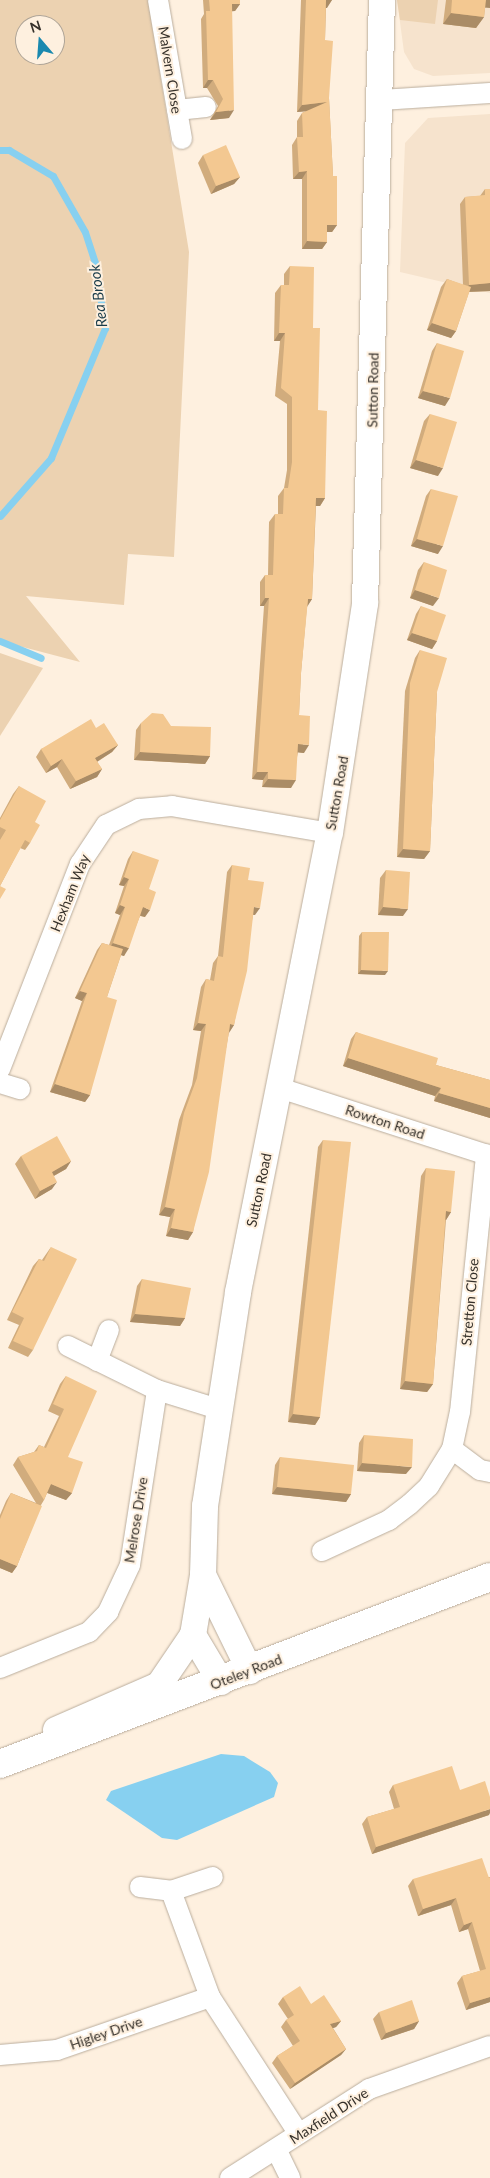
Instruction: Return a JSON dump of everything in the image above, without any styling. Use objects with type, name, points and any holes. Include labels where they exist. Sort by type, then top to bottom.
[{"type":"main road","name":"Oteley Road","points":[[0,1764],[221,1682],[490,1577]]},
{"type":"street","name":"Malvern Close","points":[[158,0],[182,139]]},
{"type":"street","name":"Sutton Road","points":[[193,1635],[202,1575],[203,1523],[218,1409],[330,833],[365,603],[381,100],[382,0]]},
{"type":"street","points":[[381,100],[490,93]]},
{"type":"street","points":[[177,110],[206,107]]},
{"type":"street","name":"Hexham Way","points":[[0,1069],[80,864],[106,825],[139,809],[172,806],[330,833]]},
{"type":"street","points":[[0,1083],[20,1089]]},
{"type":"street","name":"Rowton Road","points":[[280,1088],[488,1155]]},
{"type":"street","name":"Stretton Close","points":[[322,1551],[389,1520],[410,1504],[429,1486],[452,1449],[460,1412],[488,1155]]},
{"type":"street","points":[[97,1361],[109,1330]]},
{"type":"street","points":[[68,1346],[157,1390],[218,1409]]},
{"type":"street","name":"Melrose Drive","points":[[0,1668],[89,1632],[108,1612],[130,1566],[157,1390]]},
{"type":"street","points":[[452,1449],[480,1470],[490,1472]]},
{"type":"street","name":"Sutton Road","points":[[202,1575],[250,1670]]},
{"type":"street","points":[[0,1764],[51,1732],[159,1685],[193,1635],[221,1682]]},
{"type":"street","points":[[140,1887],[171,1891],[213,1877]]},
{"type":"street","points":[[171,1891],[210,1997],[299,2134]]},
{"type":"street","name":"Higley Drive","points":[[0,2054],[57,2050],[210,1997]]},
{"type":"street","name":"Maxfield Drive","points":[[230,2178],[277,2151],[299,2134],[369,2089],[490,2046]]},
{"type":"street","points":[[277,2151],[290,2178]]},
{"type":"shaded area","points":[[0,0],[148,0],[189,252],[174,557],[128,554],[124,605],[26,596],[80,662],[0,641]]},
{"type":"shaded area","points":[[397,0],[490,0],[490,73],[433,76],[414,69],[404,52]]},
{"type":"shaded area","points":[[397,0],[438,0],[435,24],[400,20]]},
{"type":"shaded area","points":[[490,114],[490,293],[400,272],[405,143],[428,118]]},
{"type":"shaded area","points":[[0,653],[43,668],[0,736]]},
{"type":"water","points":[[221,1754],[244,1756],[270,1772],[278,1783],[274,1797],[177,1840],[162,1838],[106,1800],[111,1791]]},
{"type":"building","points":[[209,0],[240,0],[240,4],[232,4],[234,110],[216,112],[223,99],[213,80],[208,80],[206,11],[210,11]]},
{"type":"building","points":[[306,0],[326,0],[325,40],[333,41],[329,98],[333,176],[337,176],[337,225],[327,225],[327,242],[307,241],[307,171],[299,172],[297,137],[303,137],[302,113],[327,102],[302,105]]},
{"type":"building","points":[[452,0],[486,0],[484,17],[451,13]]},
{"type":"building","points":[[226,145],[240,177],[216,186],[203,155]]},
{"type":"building","points":[[485,189],[490,189],[490,283],[469,285],[465,197],[485,195]]},
{"type":"building","points":[[290,266],[314,267],[313,328],[320,328],[318,410],[327,411],[325,498],[316,498],[312,599],[308,599],[301,673],[299,715],[310,716],[309,745],[298,744],[296,780],[268,779],[268,772],[257,772],[269,598],[265,598],[265,575],[273,575],[275,514],[283,514],[284,488],[288,488],[292,462],[292,397],[281,388],[285,333],[279,333],[281,285],[289,285]]},
{"type":"building","points":[[447,279],[471,287],[456,331],[432,323]]},
{"type":"building","points":[[437,343],[464,351],[450,398],[423,391]]},
{"type":"building","points":[[430,414],[457,422],[443,468],[416,460]]},
{"type":"building","points":[[431,489],[458,496],[443,546],[417,539]]},
{"type":"building","points":[[424,562],[447,570],[439,598],[415,590]]},
{"type":"building","points":[[421,606],[446,615],[437,641],[412,633]]},
{"type":"building","points":[[420,650],[447,658],[437,692],[430,851],[403,849],[410,683]]},
{"type":"building","points":[[152,713],[163,714],[171,726],[211,727],[210,756],[140,752],[141,723]]},
{"type":"building","points":[[91,719],[96,728],[104,723],[118,745],[95,758],[102,769],[76,781],[62,759],[51,766],[41,749]]},
{"type":"building","points":[[19,786],[46,801],[35,822],[40,825],[30,843],[25,840],[0,886],[0,840],[6,830],[0,827],[0,820]]},
{"type":"building","points":[[133,851],[159,860],[149,889],[156,892],[150,910],[143,907],[129,948],[113,943],[125,907],[120,905],[129,879],[124,877]]},
{"type":"building","points":[[232,865],[250,868],[248,880],[264,882],[260,908],[254,907],[247,971],[234,1025],[230,1024],[209,1172],[193,1232],[171,1228],[175,1209],[165,1207],[184,1113],[197,1078],[206,1024],[198,1023],[206,979],[214,981],[218,956],[223,957]]},
{"type":"building","points":[[386,870],[410,872],[408,909],[383,907]]},
{"type":"building","points":[[0,886],[6,889],[0,899]]},
{"type":"building","points":[[362,932],[389,932],[388,971],[361,970]]},
{"type":"building","points":[[102,943],[123,949],[107,997],[117,1000],[90,1095],[55,1084],[87,993],[80,991]]},
{"type":"building","points":[[356,1032],[438,1058],[436,1065],[490,1080],[490,1108],[439,1093],[441,1088],[348,1058]]},
{"type":"building","points":[[57,1136],[71,1161],[52,1172],[57,1182],[40,1191],[21,1156]]},
{"type":"building","points":[[323,1140],[351,1142],[320,1417],[293,1414]]},
{"type":"building","points":[[426,1168],[455,1171],[451,1212],[446,1211],[433,1384],[405,1381]]},
{"type":"building","points":[[51,1247],[77,1259],[33,1350],[13,1341],[24,1318],[12,1312],[39,1259],[44,1261]]},
{"type":"building","points":[[142,1279],[191,1288],[185,1318],[135,1314]]},
{"type":"building","points":[[66,1376],[97,1391],[68,1457],[83,1462],[72,1493],[51,1484],[44,1500],[18,1457],[37,1451],[39,1445],[46,1448],[64,1409],[53,1404]]},
{"type":"building","points":[[364,1435],[413,1439],[412,1467],[362,1463]]},
{"type":"building","points":[[280,1457],[354,1465],[351,1494],[277,1487]]},
{"type":"building","points":[[11,1493],[42,1506],[17,1566],[0,1559],[0,1519]]},
{"type":"building","points":[[452,1766],[460,1790],[485,1781],[490,1797],[490,1809],[376,1847],[367,1817],[400,1807],[393,1785]]},
{"type":"building","points":[[482,1858],[490,1877],[490,1997],[470,2003],[462,1976],[486,1969],[472,1922],[464,1925],[456,1898],[423,1909],[413,1879]]},
{"type":"building","points":[[300,1986],[311,2004],[324,1995],[341,2021],[330,2024],[346,2049],[295,2083],[277,2056],[300,2041],[286,2020],[294,2015],[283,1997]]},
{"type":"building","points":[[412,2000],[419,2021],[386,2033],[379,2012]]},
{"type":"waterway","name":"Rea Brook","points":[[0,150],[9,150],[53,176],[85,232],[95,263],[105,328],[51,458],[0,516]]},
{"type":"waterway","points":[[0,641],[41,658]]}]
